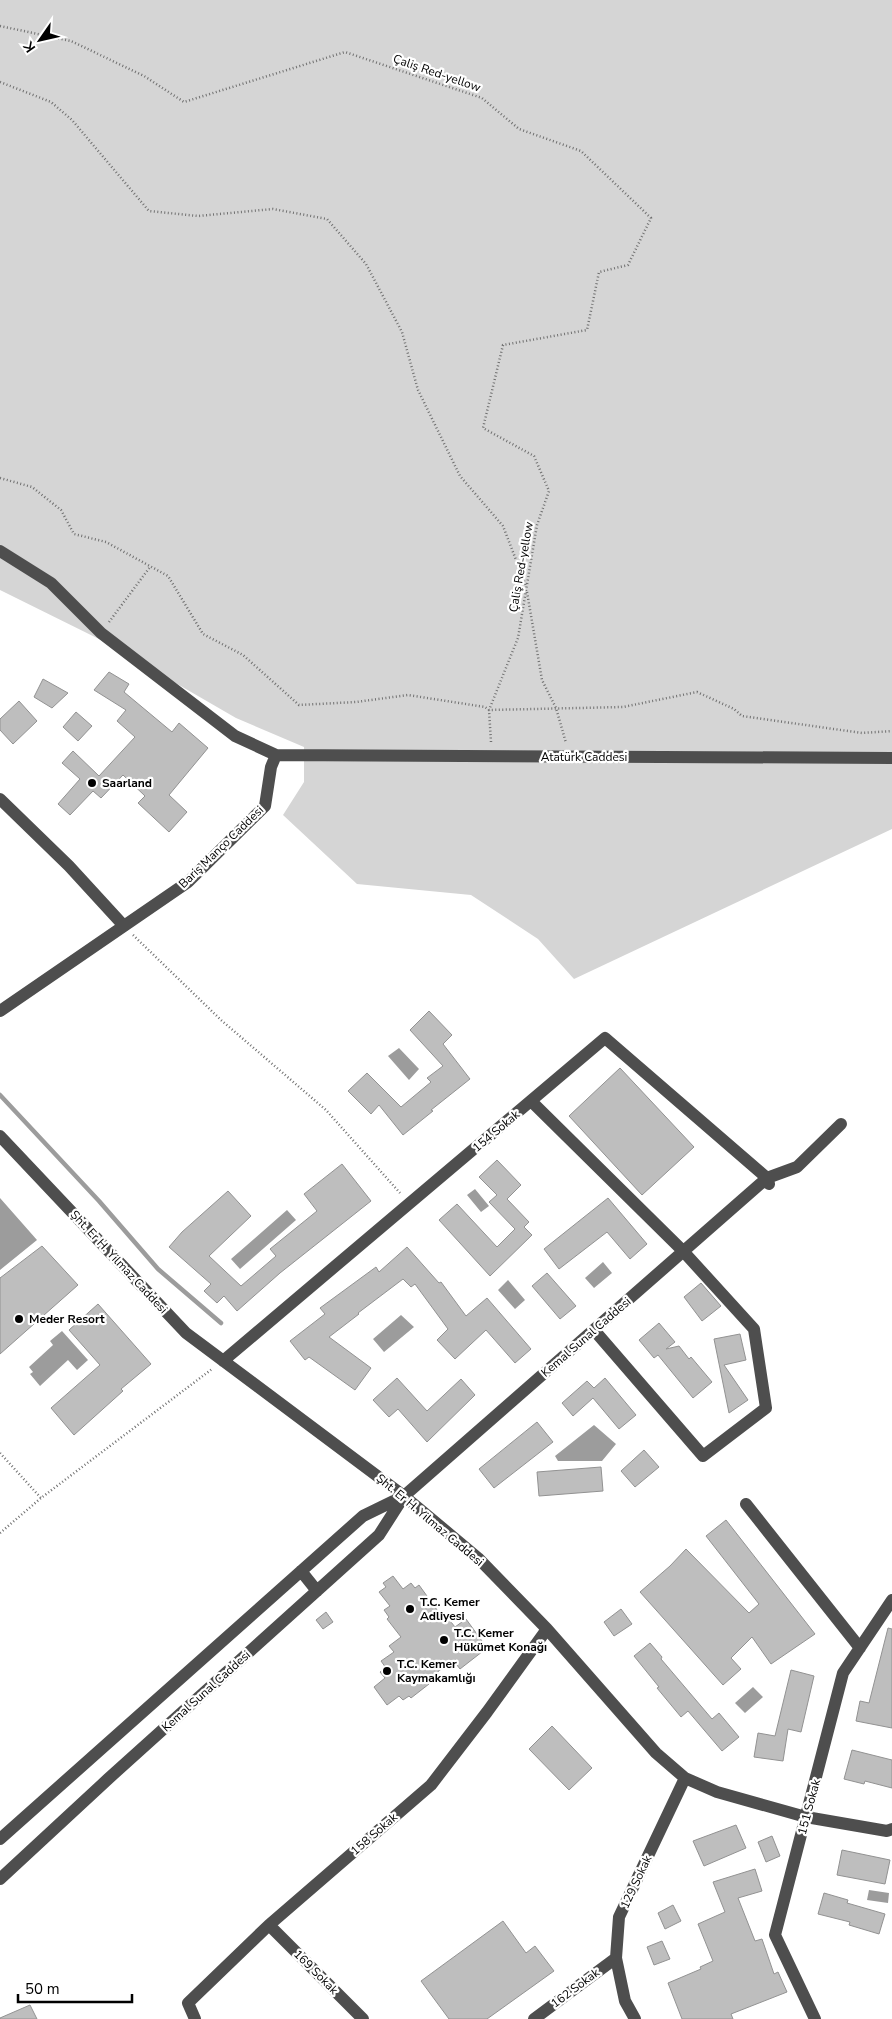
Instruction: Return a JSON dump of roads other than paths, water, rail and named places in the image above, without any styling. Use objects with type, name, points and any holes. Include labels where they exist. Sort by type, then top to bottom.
[{"type":"street","points":[[0,551],[51,583],[101,634],[235,736],[276,756]]},
{"type":"street","name":"Atatürk Caddesi","points":[[276,756],[892,758]]},
{"type":"street","name":"Bariş Manço Caddesi","points":[[0,1011],[188,882],[265,806],[271,768],[276,756]]},
{"type":"street","points":[[0,800],[69,866],[124,926]]},
{"type":"street","name":"154 Sokak","points":[[223,1361],[605,1038],[768,1182]]},
{"type":"street","points":[[531,1101],[683,1251],[754,1329],[766,1408],[704,1456],[594,1330]]},
{"type":"street","points":[[768,1182],[797,1167],[841,1124]]},
{"type":"street","name":"Şht. Er H. Yilmaz Caddesi","points":[[0,1136],[186,1333],[404,1496],[478,1558],[547,1629],[656,1753],[685,1778],[717,1792],[806,1817],[887,1831],[892,1829]]},
{"type":"street","name":"Kemal Sunal Caddesi","points":[[0,1839],[362,1516],[404,1496],[683,1251],[768,1182]]},
{"type":"street","name":"Kemal Sunal Caddesi","points":[[0,1879],[379,1535],[404,1496]]},
{"type":"street","points":[[746,1504],[860,1648]]},
{"type":"street","points":[[301,1571],[317,1591]]},
{"type":"street","name":"151 Sokak","points":[[814,2019],[775,1934],[843,1673],[892,1600]]},
{"type":"street","name":"158 Sokak","points":[[195,2019],[188,2003],[269,1925],[431,1785],[547,1629]]},
{"type":"street","name":"129 Sokak","points":[[635,2019],[625,2001],[616,1958],[619,1917],[685,1778]]},
{"type":"street","name":"169 Sokak","points":[[269,1925],[363,2019]]},
{"type":"street","name":"162 Sokak","points":[[534,2019],[616,1958]]},
{"type":"waterway","points":[[0,1095],[99,1201],[158,1269],[221,1323]]},
{"type":"place","name":"Saarland","points":[[92,783]]},
{"type":"place","name":"Meder Resort","points":[[19,1319]]},
{"type":"place","name":"T.C. Kemer Adliyesi","points":[[410,1609]]},
{"type":"place","name":"T.C. Kemer Hükümet Konağı","points":[[444,1640]]},
{"type":"place","name":"T.C. Kemer Kaymakamlığı","points":[[387,1671]]}]
